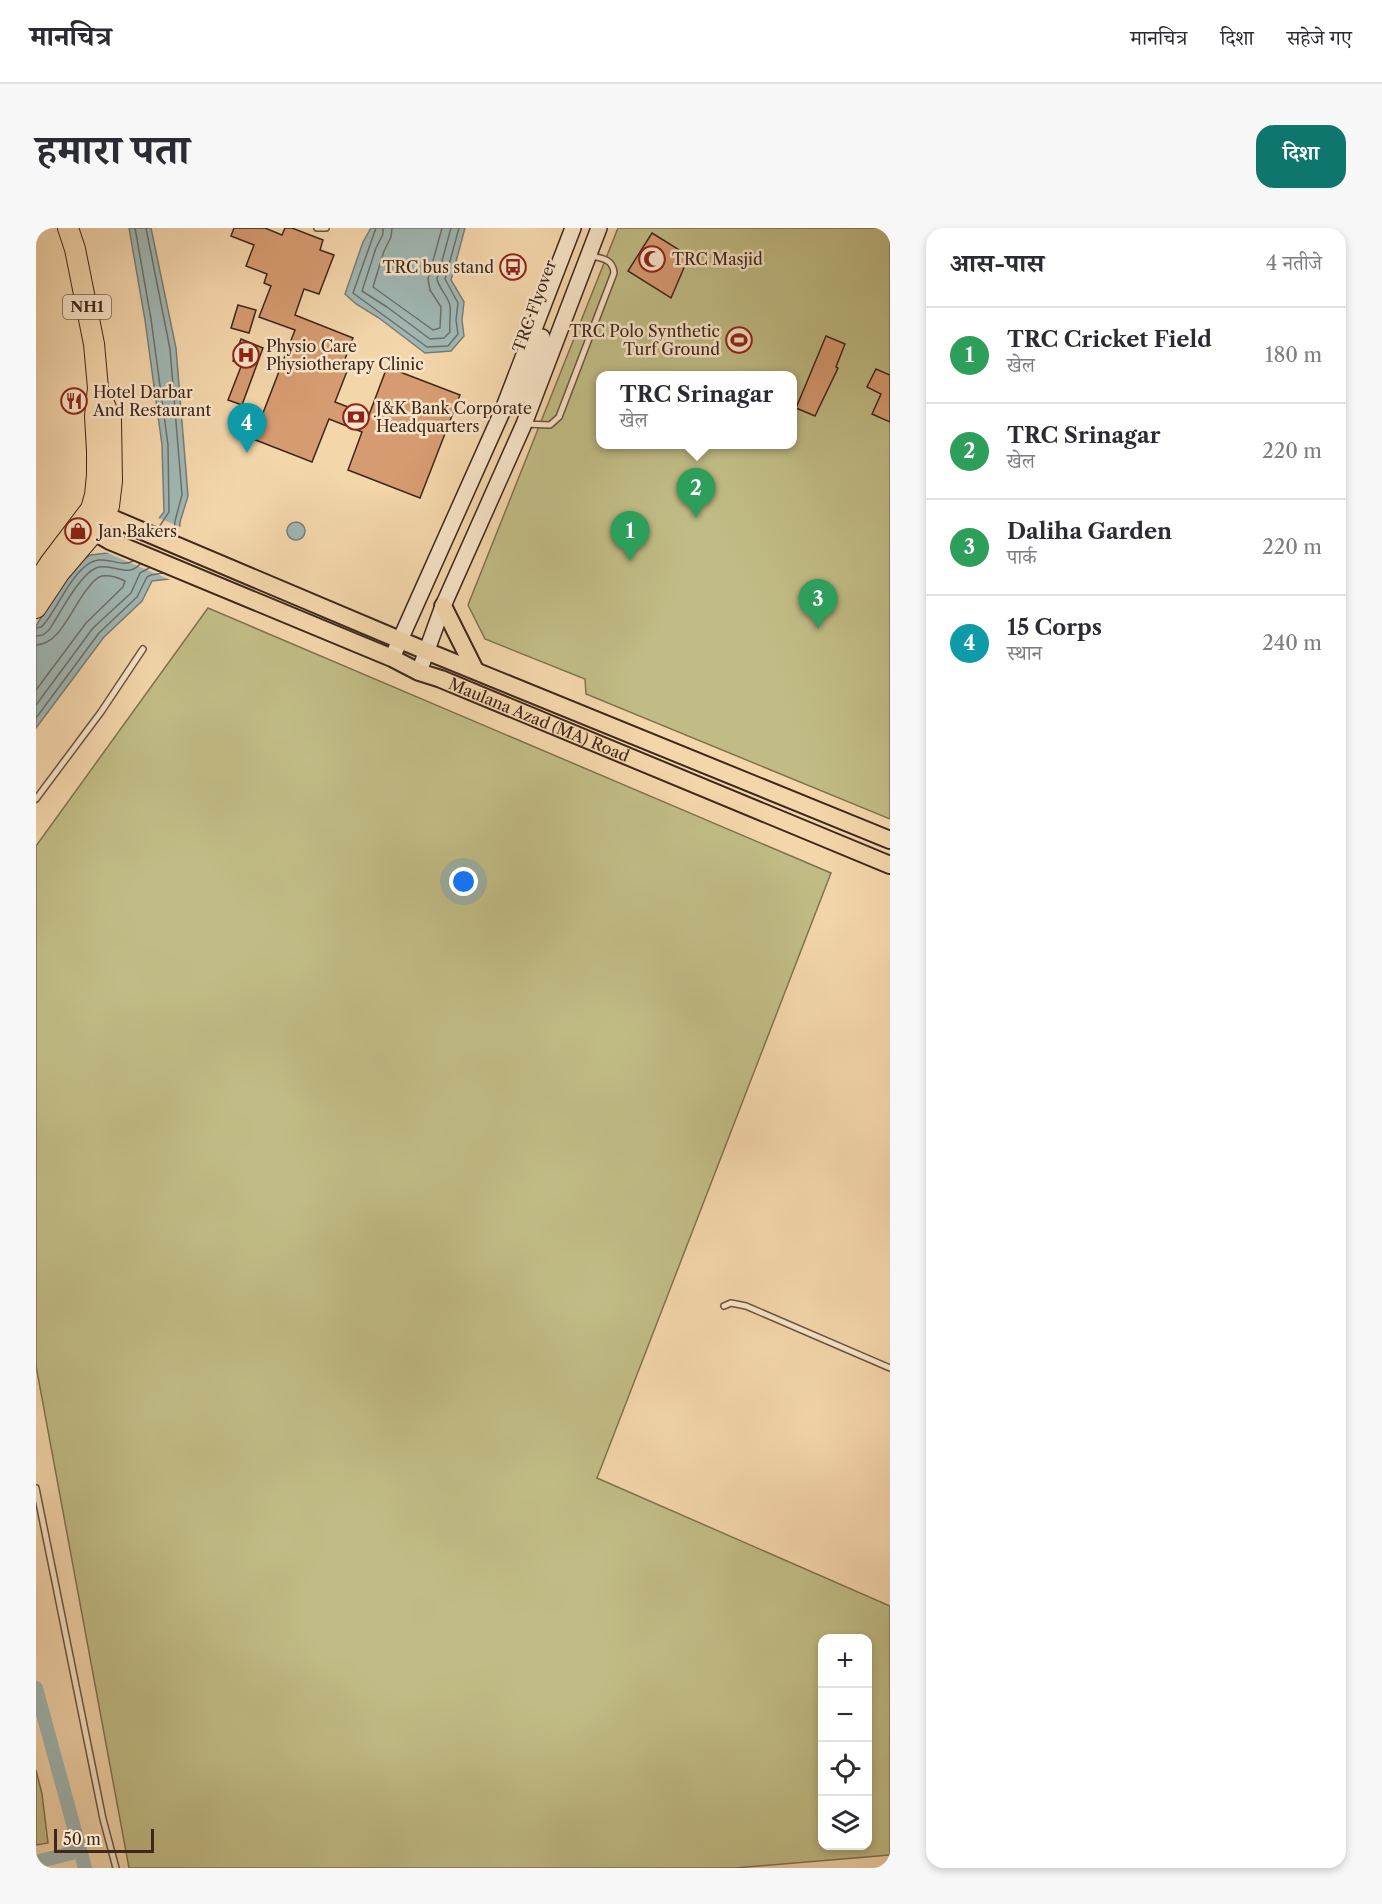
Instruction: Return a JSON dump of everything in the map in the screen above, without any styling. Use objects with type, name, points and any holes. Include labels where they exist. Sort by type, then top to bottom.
[{"type":"highway","name":"NH1","points":[[36,608],[60,572],[100,524],[95,495],[98,451],[95,416],[98,388],[94,344],[75,249],[68,228]]},
{"type":"highway","name":"NH1","points":[[36,585],[50,563],[100,524]]},
{"type":"main road","points":[[392,658],[502,412],[573,228]]},
{"type":"main road","name":"TRC Flyover","points":[[502,412],[520,396],[582,228]]},
{"type":"main road","points":[[419,672],[442,606],[525,422],[599,228]]},
{"type":"main road","points":[[520,396],[525,422]]},
{"type":"main road","name":"Maulana Azad (MA) Road","points":[[100,524],[199,555],[426,651],[890,840]]},
{"type":"main road","name":"Maulana Azad (MA) Road","points":[[100,524],[188,573],[392,658],[419,672],[441,679],[890,865]]},
{"type":"main road","points":[[442,606],[475,670]]},
{"type":"lane","points":[[317,228],[326,228]]},
{"type":"lane","points":[[525,422],[545,426],[556,421],[614,273],[613,266],[608,261],[588,256]]},
{"type":"lane","points":[[36,799],[100,712],[143,648]]},
{"type":"lane","points":[[724,1306],[731,1303],[746,1306],[890,1368]]},
{"type":"lane","points":[[36,1488],[99,1796],[116,1868]]},
{"type":"shaded area","points":[[618,228],[890,228],[890,819],[586,694],[585,679],[485,639],[468,605]]},
{"type":"shaded area","points":[[208,608],[831,873],[597,1478],[890,1606],[890,1855],[735,1868],[129,1868],[36,1366],[36,846]]},
{"type":"shaded area","points":[[36,1770],[42,1794],[48,1843],[36,1845]]},
{"type":"water","points":[[129,228],[151,228],[176,348],[188,496],[180,522],[178,578],[152,581],[142,601],[104,637],[36,728],[36,626],[62,583],[77,565],[90,555],[108,553],[128,557],[164,512],[162,445],[145,320]]},
{"type":"water","points":[[371,228],[465,228],[451,280],[464,302],[462,320],[464,336],[451,351],[425,353],[345,294],[363,242]]},
{"type":"water","points":[[296,522],[302,525],[305,531],[302,537],[296,540],[290,537],[287,531],[290,525]]},
{"type":"pier","points":[[156,517],[183,528],[179,581],[173,581],[105,552],[109,550],[127,554]]},
{"type":"building","name":"J&K Bank Corporate Headquarters","points":[[234,228],[265,228],[282,235],[285,228],[292,228],[323,240],[320,250],[334,255],[319,294],[304,289],[295,315],[353,338],[345,359],[351,361],[335,402],[369,415],[387,367],[460,395],[420,498],[348,470],[362,432],[329,419],[312,462],[253,439],[295,330],[259,317],[271,286],[264,283],[267,274],[246,266],[254,245],[231,236]]},
{"type":"building","points":[[652,233],[689,256],[671,298],[628,271]]},
{"type":"building","points":[[238,305],[256,310],[249,333],[231,328]]},
{"type":"building","points":[[826,336],[845,344],[836,367],[838,368],[815,416],[797,408]]},
{"type":"building","points":[[241,339],[263,348],[242,405],[228,400],[242,364],[233,361]]},
{"type":"building","points":[[876,369],[890,375],[890,422],[872,414],[881,394],[867,387]]},
{"type":"waterway","points":[[36,1688],[85,1868]]},
{"type":"waterway","points":[[36,1862],[80,1851]]},
{"type":"place","name":"TRC Masjid","points":[[652,259]]},
{"type":"place","name":"TRC bus stand","points":[[513,267]]},
{"type":"place","name":"TRC Polo Synthetic Turf Ground","points":[[739,340]]},
{"type":"place","name":"Physio Care Physiotherapy Clinic","points":[[246,355]]},
{"type":"place","name":"Hotel Darbar And Restaurant","points":[[74,401]]},
{"type":"place","name":"J&K Bank Corporate Headquarters","points":[[356,417]]},
{"type":"place","name":"15 Corps","points":[[247,453]]},
{"type":"place","name":"TRC Srinagar","points":[[696,518]]},
{"type":"place","name":"Jan Bakers","points":[[78,531]]},
{"type":"place","name":"TRC Cricket Field","points":[[630,561]]},
{"type":"place","name":"Daliha Garden","points":[[818,629]]}]
